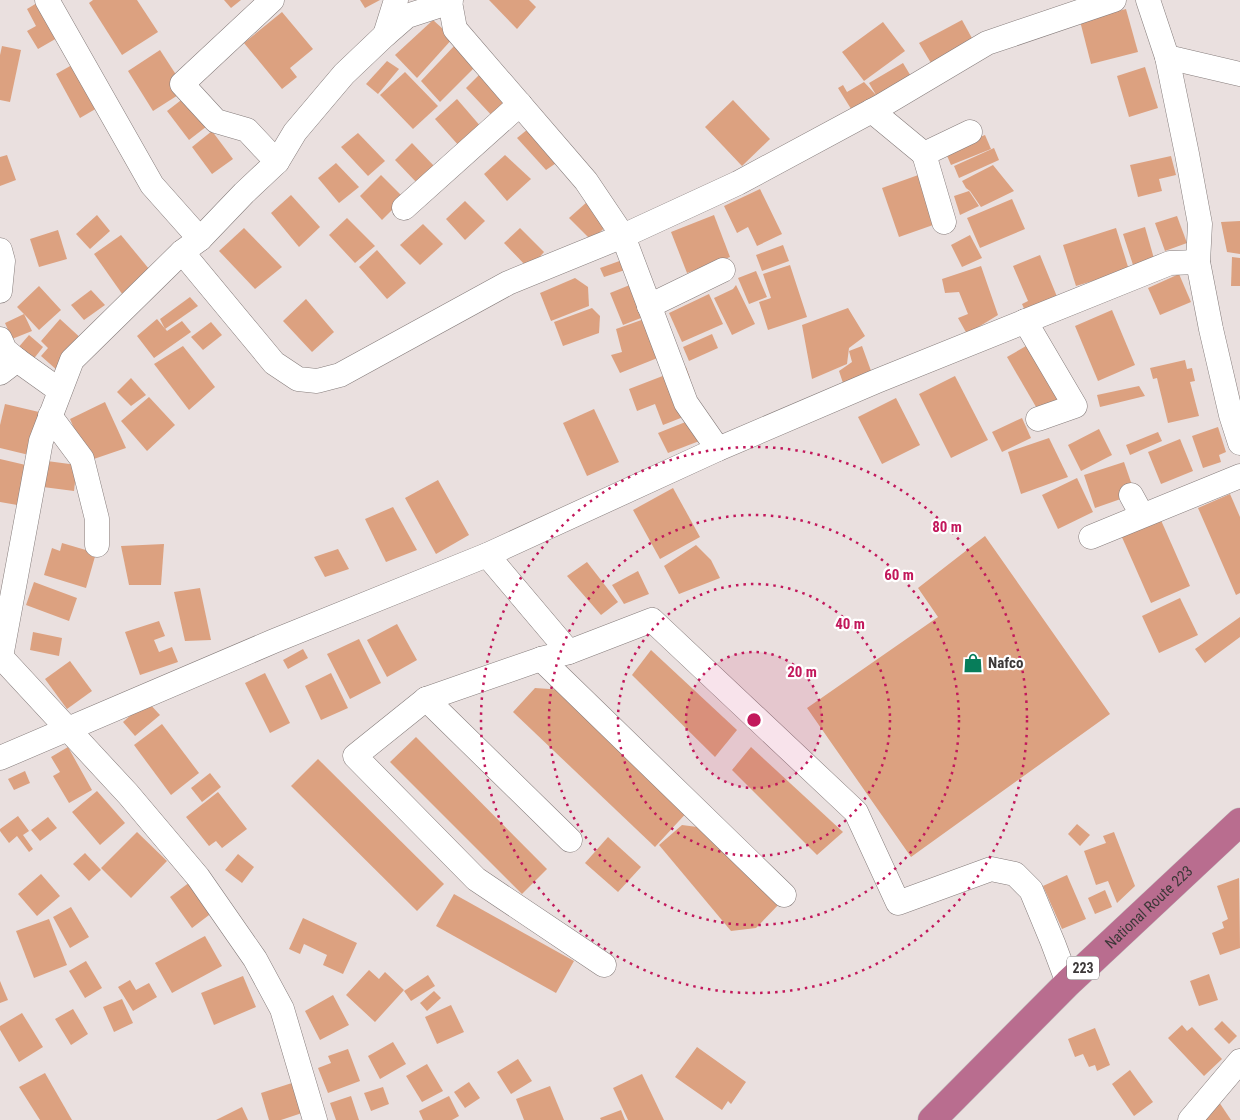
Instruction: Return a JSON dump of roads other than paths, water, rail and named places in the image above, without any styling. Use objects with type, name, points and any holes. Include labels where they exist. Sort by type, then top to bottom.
[{"type":"highway","name":"National Route 223","points":[[932,1120],[1068,983],[1240,822]]},
{"type":"street","points":[[47,0],[78,58],[152,185],[191,246],[274,363],[298,379],[317,381],[340,375],[508,283],[623,236],[738,183],[872,111],[986,43],[1114,0]]},
{"type":"street","points":[[272,0],[182,84],[216,122],[247,130],[277,162]]},
{"type":"street","points":[[384,36],[396,0]]},
{"type":"street","points":[[1148,0],[1167,57],[1200,224],[1198,262],[1211,329],[1231,415],[1240,443]]},
{"type":"street","points":[[315,1120],[282,1009],[255,959],[198,877],[128,794],[0,657],[41,441],[72,360],[277,162],[295,132],[344,74],[384,36],[407,16],[451,1],[455,29],[586,181],[623,236],[686,403],[718,450]]},
{"type":"street","points":[[1167,57],[1240,74]]},
{"type":"street","points":[[404,208],[520,104]]},
{"type":"street","points":[[872,111],[924,154],[944,222]]},
{"type":"street","points":[[924,154],[970,132]]},
{"type":"street","points":[[0,250],[3,260],[0,291]]},
{"type":"street","points":[[0,758],[274,641],[487,555],[868,384],[1170,263],[1198,262]]},
{"type":"street","points":[[649,306],[723,270]]},
{"type":"street","points":[[1025,321],[1075,406],[1038,418]]},
{"type":"street","points":[[0,339],[5,350],[8,366],[59,390]]},
{"type":"street","points":[[50,416],[82,459],[97,519],[97,545]]},
{"type":"street","points":[[1091,537],[1136,505],[1240,476]]},
{"type":"street","points":[[487,555],[569,652]]},
{"type":"street","points":[[604,965],[476,879],[355,756],[426,699],[542,659],[569,652],[652,620],[856,812],[898,903],[991,870],[1015,874],[1031,890],[1054,943],[1068,983]]},
{"type":"street","points":[[542,659],[784,895]]},
{"type":"street","points":[[426,699],[570,840]]},
{"type":"street","points":[[1190,1120],[1240,1061]]},
{"type":"place","name":"Nafco","points":[[973,663]]}]
